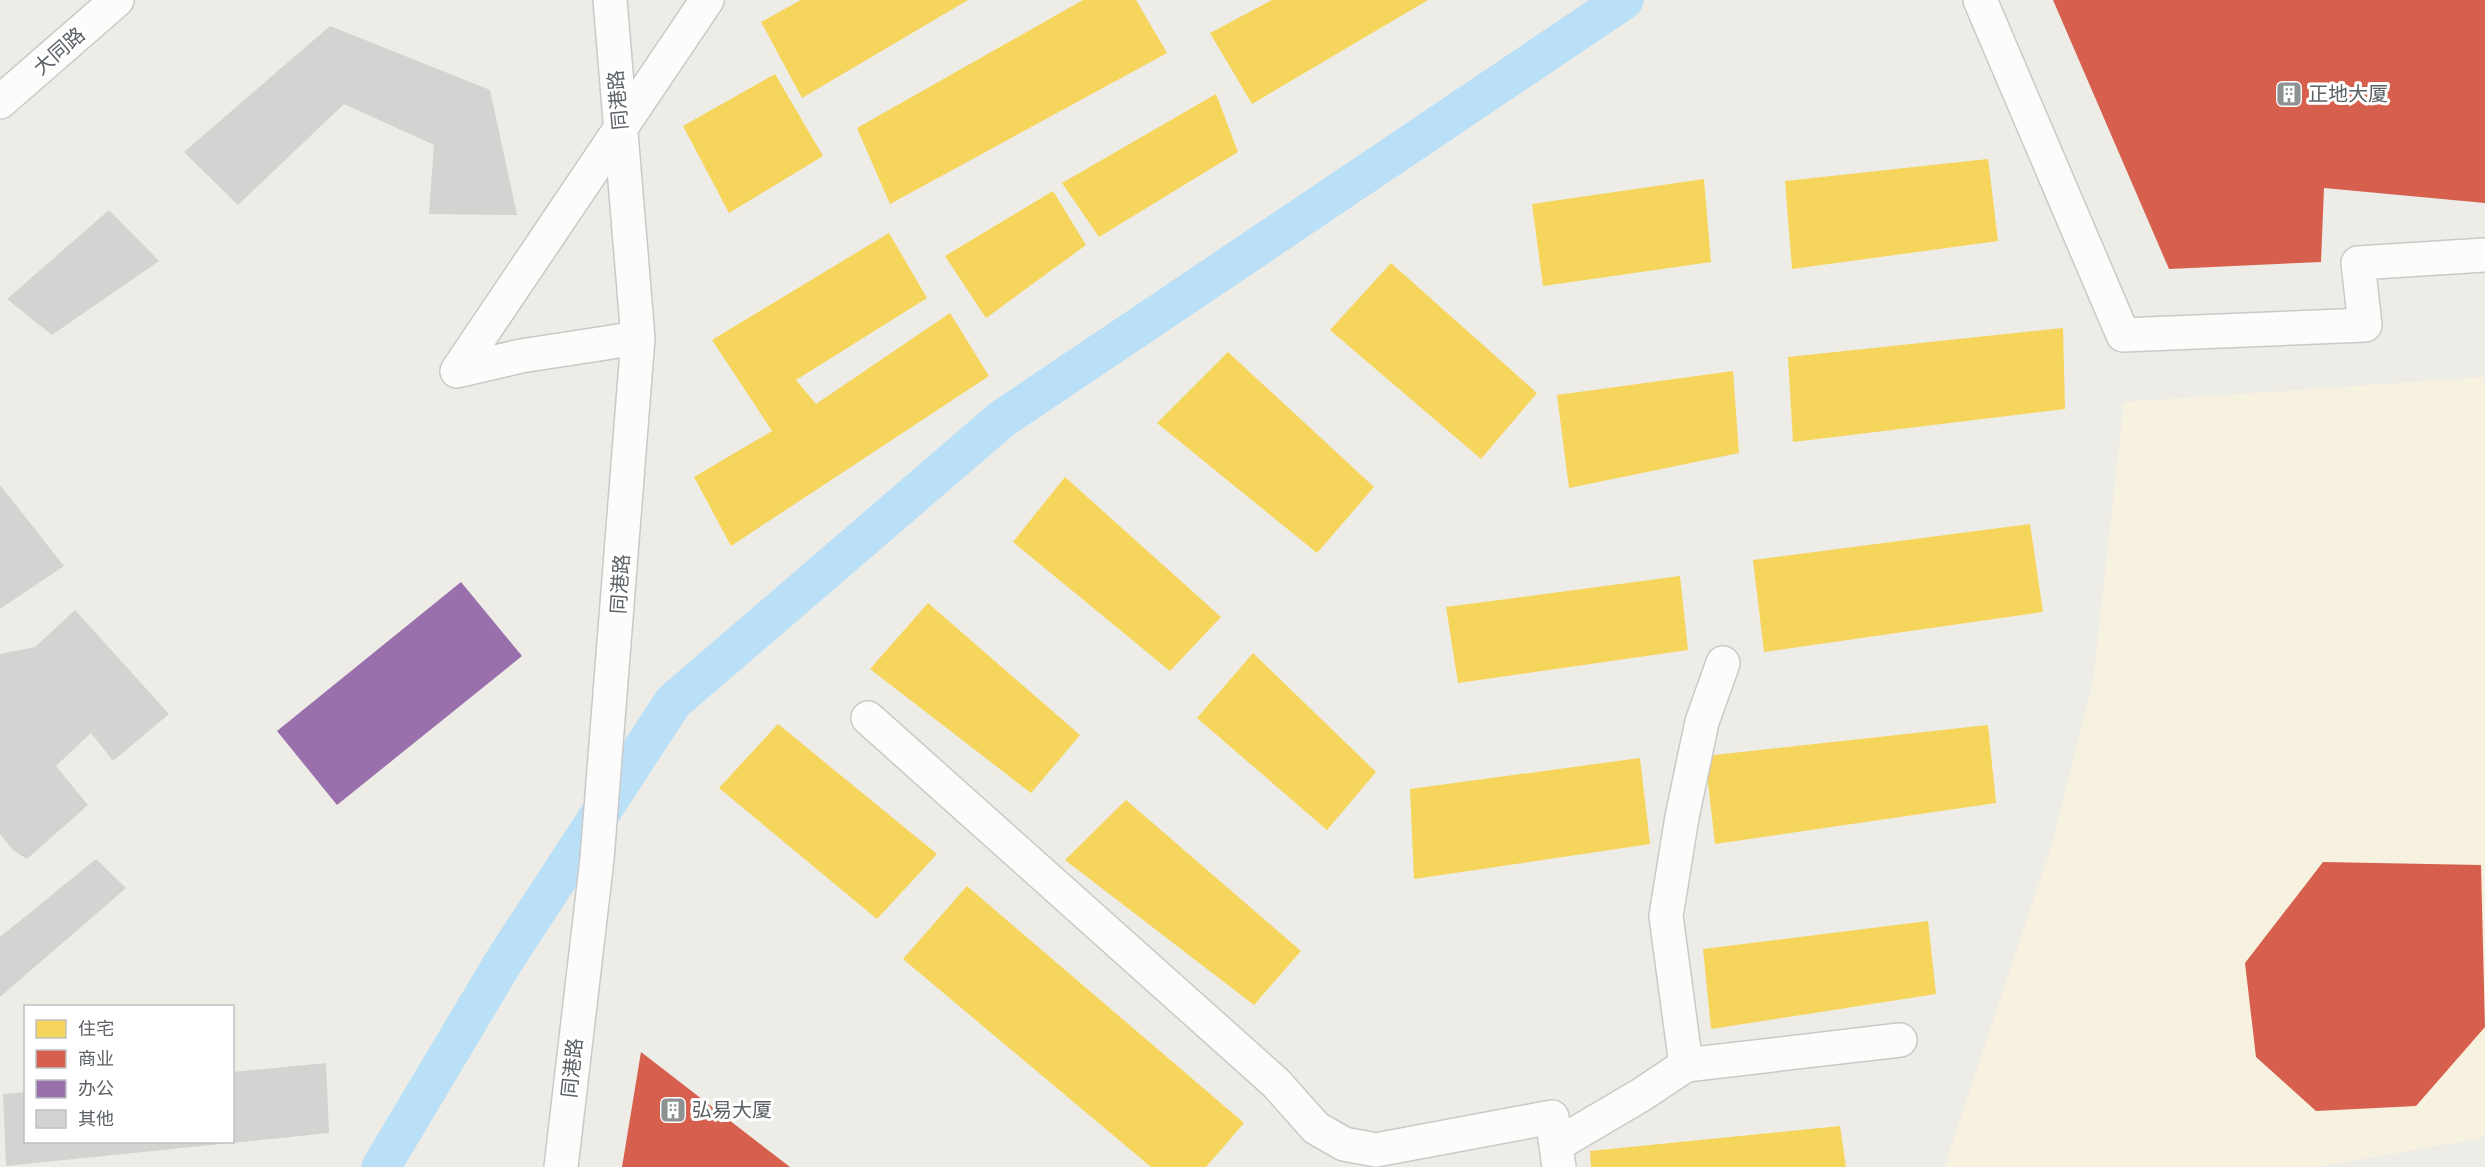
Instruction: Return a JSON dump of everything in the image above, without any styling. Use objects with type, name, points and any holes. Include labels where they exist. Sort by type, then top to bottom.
[{"type":"street","name":"大同路","points":[[0,102],[117,0]]},
{"type":"street","name":"同港路","points":[[561,1167],[597,860],[638,338],[610,0]]},
{"type":"street","points":[[638,338],[521,356],[457,371],[707,0]]},
{"type":"street","points":[[1980,0],[2123,335],[2365,325],[2358,263],[2485,255]]},
{"type":"street","points":[[1686,1065],[1666,916],[1682,817],[1702,722],[1723,663]]},
{"type":"street","points":[[868,718],[1276,1083],[1316,1128],[1344,1143],[1376,1150],[1552,1117],[1558,1156],[1686,1065],[1900,1040]]},
{"type":"shaded area","points":[[2485,377],[2485,1135],[2478,1139],[2317,1167],[1944,1167],[2051,848],[2093,682],[2124,402]]},
{"type":"building: 住宅","points":[[801,0],[968,0],[802,98],[761,22]]},
{"type":"building: 住宅","points":[[1083,0],[1136,0],[1167,53],[890,204],[857,128]]},
{"type":"building: 住宅","points":[[1272,0],[1428,0],[1252,104],[1210,33]]},
{"type":"building: 住宅","points":[[775,74],[823,156],[729,213],[683,126]]},
{"type":"building: 住宅","points":[[1216,94],[1238,152],[1099,237],[1062,183]]},
{"type":"building: 住宅","points":[[1988,159],[1998,241],[1792,269],[1785,181]]},
{"type":"building: 住宅","points":[[1704,179],[1711,262],[1543,286],[1532,204]]},
{"type":"building: 住宅","points":[[1053,191],[1086,245],[986,318],[945,256]]},
{"type":"building: 住宅","points":[[889,233],[927,298],[796,380],[816,404],[950,313],[989,376],[731,546],[694,477],[772,431],[712,340]]},
{"type":"building: 住宅","points":[[1391,263],[1537,393],[1481,459],[1330,330]]},
{"type":"building: 住宅","points":[[2063,328],[2065,409],[1793,442],[1788,357]]},
{"type":"building: 住宅","points":[[1228,352],[1374,487],[1317,553],[1157,423]]},
{"type":"building: 住宅","points":[[1733,371],[1739,453],[1569,488],[1557,395]]},
{"type":"building: 住宅","points":[[1065,477],[1221,617],[1170,671],[1013,542]]},
{"type":"building: 住宅","points":[[2030,524],[2043,612],[1764,652],[1753,560]]},
{"type":"building: 住宅","points":[[1680,576],[1688,650],[1458,683],[1446,607]]},
{"type":"building: 住宅","points":[[928,603],[1080,735],[1031,793],[870,669]]},
{"type":"building: 住宅","points":[[1253,653],[1376,772],[1327,830],[1197,718]]},
{"type":"building: 住宅","points":[[778,724],[937,854],[877,919],[719,788]]},
{"type":"building: 住宅","points":[[1988,725],[1996,803],[1715,844],[1705,756]]},
{"type":"building: 住宅","points":[[1640,758],[1650,844],[1414,879],[1410,789]]},
{"type":"building: 住宅","points":[[1126,800],[1301,951],[1254,1005],[1065,860]]},
{"type":"building: 住宅","points":[[967,886],[1244,1123],[1206,1167],[1151,1167],[903,959]]},
{"type":"building: 住宅","points":[[1928,921],[1936,994],[1711,1029],[1703,949]]},
{"type":"building: 住宅","points":[[1840,1126],[1846,1167],[1591,1167],[1590,1151]]},
{"type":"building: 商业","name":"正地大厦","points":[[2053,0],[2485,0],[2485,203],[2324,188],[2321,262],[2169,269]]},
{"type":"building: 商业","points":[[2323,862],[2481,865],[2485,1027],[2416,1106],[2316,1111],[2256,1057],[2245,963]]},
{"type":"building: 商业","name":"弘易大厦","points":[[641,1052],[790,1167],[622,1167]]},
{"type":"building: 办公","points":[[461,582],[522,656],[337,805],[277,731]]},
{"type":"building: 其他","points":[[330,26],[490,90],[517,215],[429,214],[434,145],[344,104],[238,205],[184,152]]},
{"type":"building: 其他","points":[[109,210],[159,261],[52,335],[7,299]]},
{"type":"building: 其他","points":[[0,485],[64,566],[0,609]]},
{"type":"building: 其他","points":[[75,610],[169,714],[113,761],[91,733],[56,766],[88,805],[27,859],[13,850],[0,834],[0,654],[35,647]]},
{"type":"building: 其他","points":[[96,859],[126,888],[0,997],[0,937]]},
{"type":"building: 其他","points":[[326,1063],[329,1133],[234,1143],[234,1072]]},
{"type":"building: 其他","points":[[24,1092],[24,1143],[231,1143],[6,1166],[3,1094]]},
{"type":"waterway","points":[[381,1167],[504,961],[673,702],[1002,419],[1624,0]]},
{"type":"place","name":"正地大厦","points":[[2289,94]]},
{"type":"place","name":"弘易大厦","points":[[673,1110]]}]
